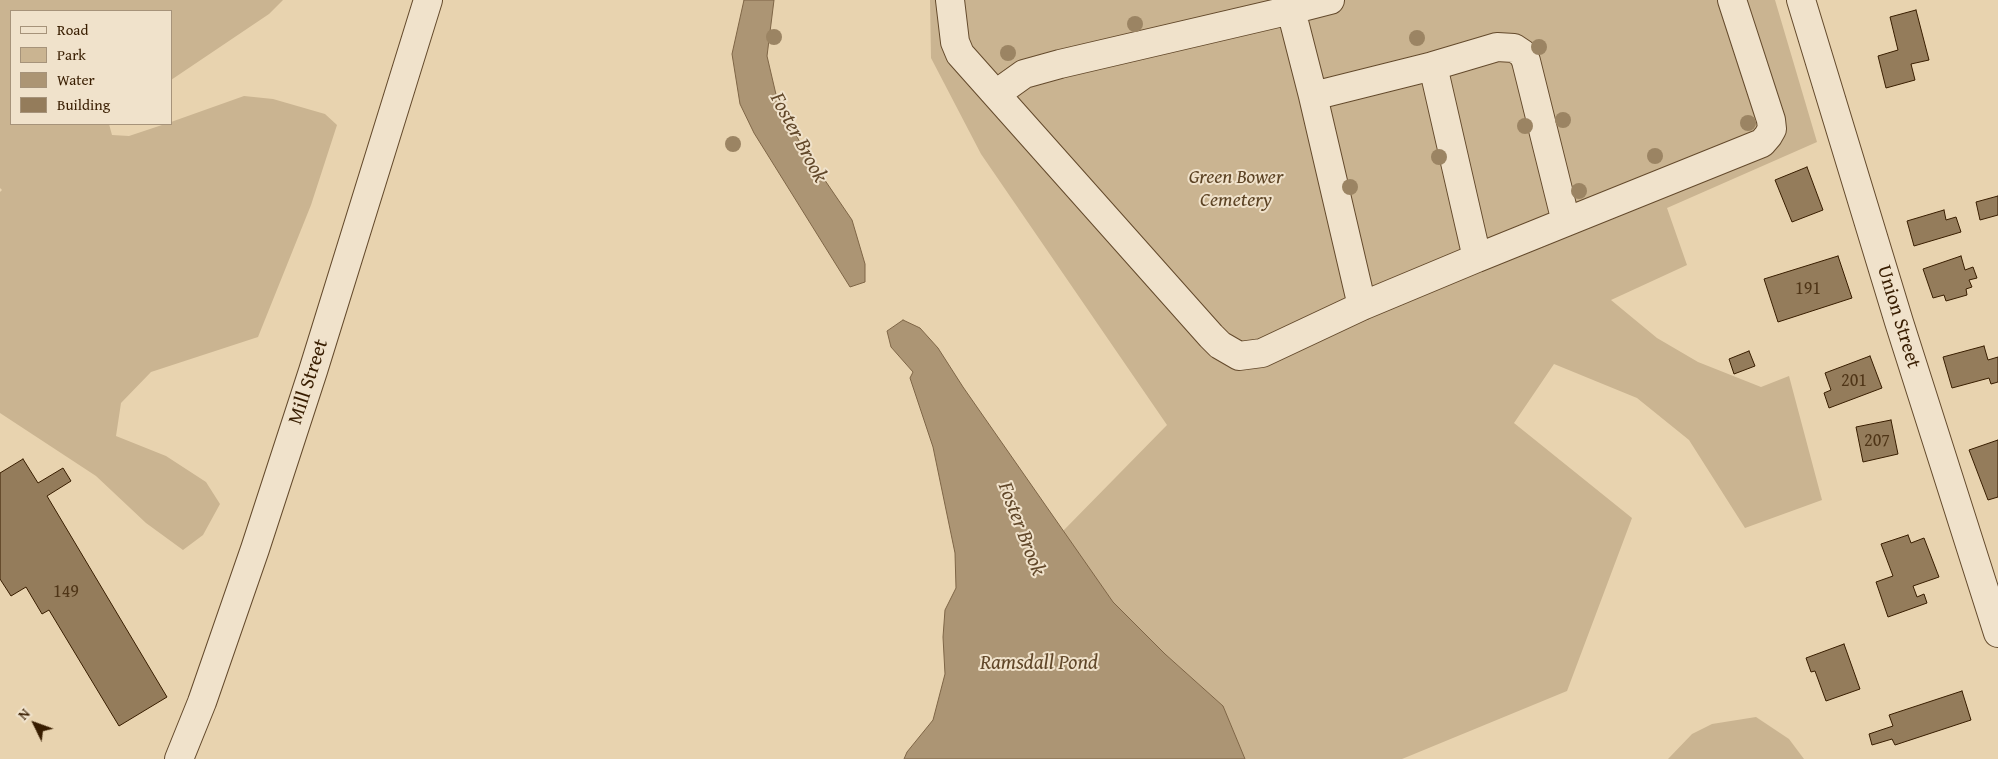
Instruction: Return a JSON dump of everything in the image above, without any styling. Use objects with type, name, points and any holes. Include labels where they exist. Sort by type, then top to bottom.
[{"type":"street","name":"Mill Street","points":[[179,759],[202,702],[264,521],[313,371],[428,0]]},
{"type":"street","points":[[950,0],[955,42],[960,54],[1054,157],[1211,336],[1230,352],[1239,356],[1262,353],[1362,306],[1762,143],[1772,129],[1732,0]]},
{"type":"street","points":[[996,94],[1024,74],[1290,5],[1330,0]]},
{"type":"street","name":"Union Street","points":[[1801,0],[1899,322],[1998,633]]},
{"type":"street","points":[[1290,5],[1362,306]]},
{"type":"street","points":[[1312,96],[1433,66],[1498,47],[1514,48],[1523,54],[1526,61],[1566,222]]},
{"type":"street","points":[[1433,66],[1477,258]]},
{"type":"green space","points":[[0,0],[283,0],[269,14],[172,79],[172,10],[10,10],[10,125],[109,125],[112,135],[129,136],[162,125],[172,125],[172,122],[244,96],[273,99],[325,114],[337,125],[311,205],[258,337],[151,372],[121,403],[116,436],[166,456],[206,482],[220,504],[203,535],[183,550],[146,523],[96,476],[0,413],[0,192],[2,190],[0,188]]},
{"type":"green space","name":"Green Bower Cemetery","points":[[930,0],[1775,0],[1817,142],[1667,208],[1687,265],[1611,300],[1657,338],[1698,362],[1761,387],[1789,376],[1822,500],[1745,528],[1689,440],[1637,398],[1554,364],[1514,423],[1632,518],[1567,691],[1402,759],[1245,759],[1223,706],[1165,654],[1113,602],[1063,531],[1167,425],[981,154],[931,58]]},
{"type":"green space","points":[[1756,717],[1789,739],[1804,759],[1668,759],[1692,734],[1712,724]]},
{"type":"water","points":[[744,0],[774,0],[767,56],[778,103],[805,151],[852,220],[865,264],[865,282],[850,287],[754,133],[740,104],[732,54]]},
{"type":"water","name":"Ramsdall Pond","points":[[903,320],[920,328],[938,348],[963,387],[1113,602],[1165,654],[1223,706],[1245,759],[904,759],[907,752],[933,720],[945,674],[943,637],[945,610],[956,588],[955,553],[933,447],[910,378],[913,372],[891,347],[887,331]]},
{"type":"building","points":[[1916,10],[1929,60],[1911,64],[1915,80],[1886,88],[1878,56],[1898,50],[1890,17]]},
{"type":"building","points":[[1807,167],[1823,210],[1792,222],[1775,180]]},
{"type":"building","points":[[1998,196],[1998,215],[1980,220],[1976,202]]},
{"type":"building","points":[[1944,210],[1946,220],[1956,217],[1961,232],[1914,246],[1907,221]]},
{"type":"building","points":[[1838,256],[1852,298],[1778,322],[1764,279]]},
{"type":"building","points":[[1961,256],[1965,270],[1973,267],[1977,278],[1969,280],[1972,287],[1966,289],[1967,295],[1946,301],[1944,295],[1933,298],[1923,269]]},
{"type":"building","points":[[1984,346],[1988,360],[1998,357],[1998,382],[1991,384],[1989,378],[1952,388],[1943,357]]},
{"type":"building","points":[[1749,351],[1755,366],[1734,374],[1729,359]]},
{"type":"building","points":[[1870,356],[1882,388],[1829,408],[1824,393],[1831,390],[1825,373]]},
{"type":"building","points":[[1891,420],[1898,454],[1863,462],[1856,427]]},
{"type":"building","points":[[1998,440],[1998,497],[1988,500],[1969,450]]},
{"type":"building","points":[[23,459],[38,483],[63,468],[71,481],[47,496],[167,697],[119,726],[49,610],[42,614],[26,587],[11,596],[0,579],[0,473]]},
{"type":"building","points":[[1908,535],[1911,543],[1924,538],[1939,577],[1913,586],[1917,597],[1924,594],[1927,603],[1888,617],[1876,582],[1893,576],[1881,544]]},
{"type":"building","points":[[1844,644],[1860,689],[1826,701],[1815,671],[1811,672],[1806,658]]},
{"type":"building","points":[[1962,691],[1971,720],[1895,745],[1892,739],[1872,745],[1869,734],[1893,726],[1889,715]]},
{"type":"water label","name":"Foster Brook","points":[[798,138]]},
{"type":"water label","name":"Foster Brook","points":[[1021,529]]}]
